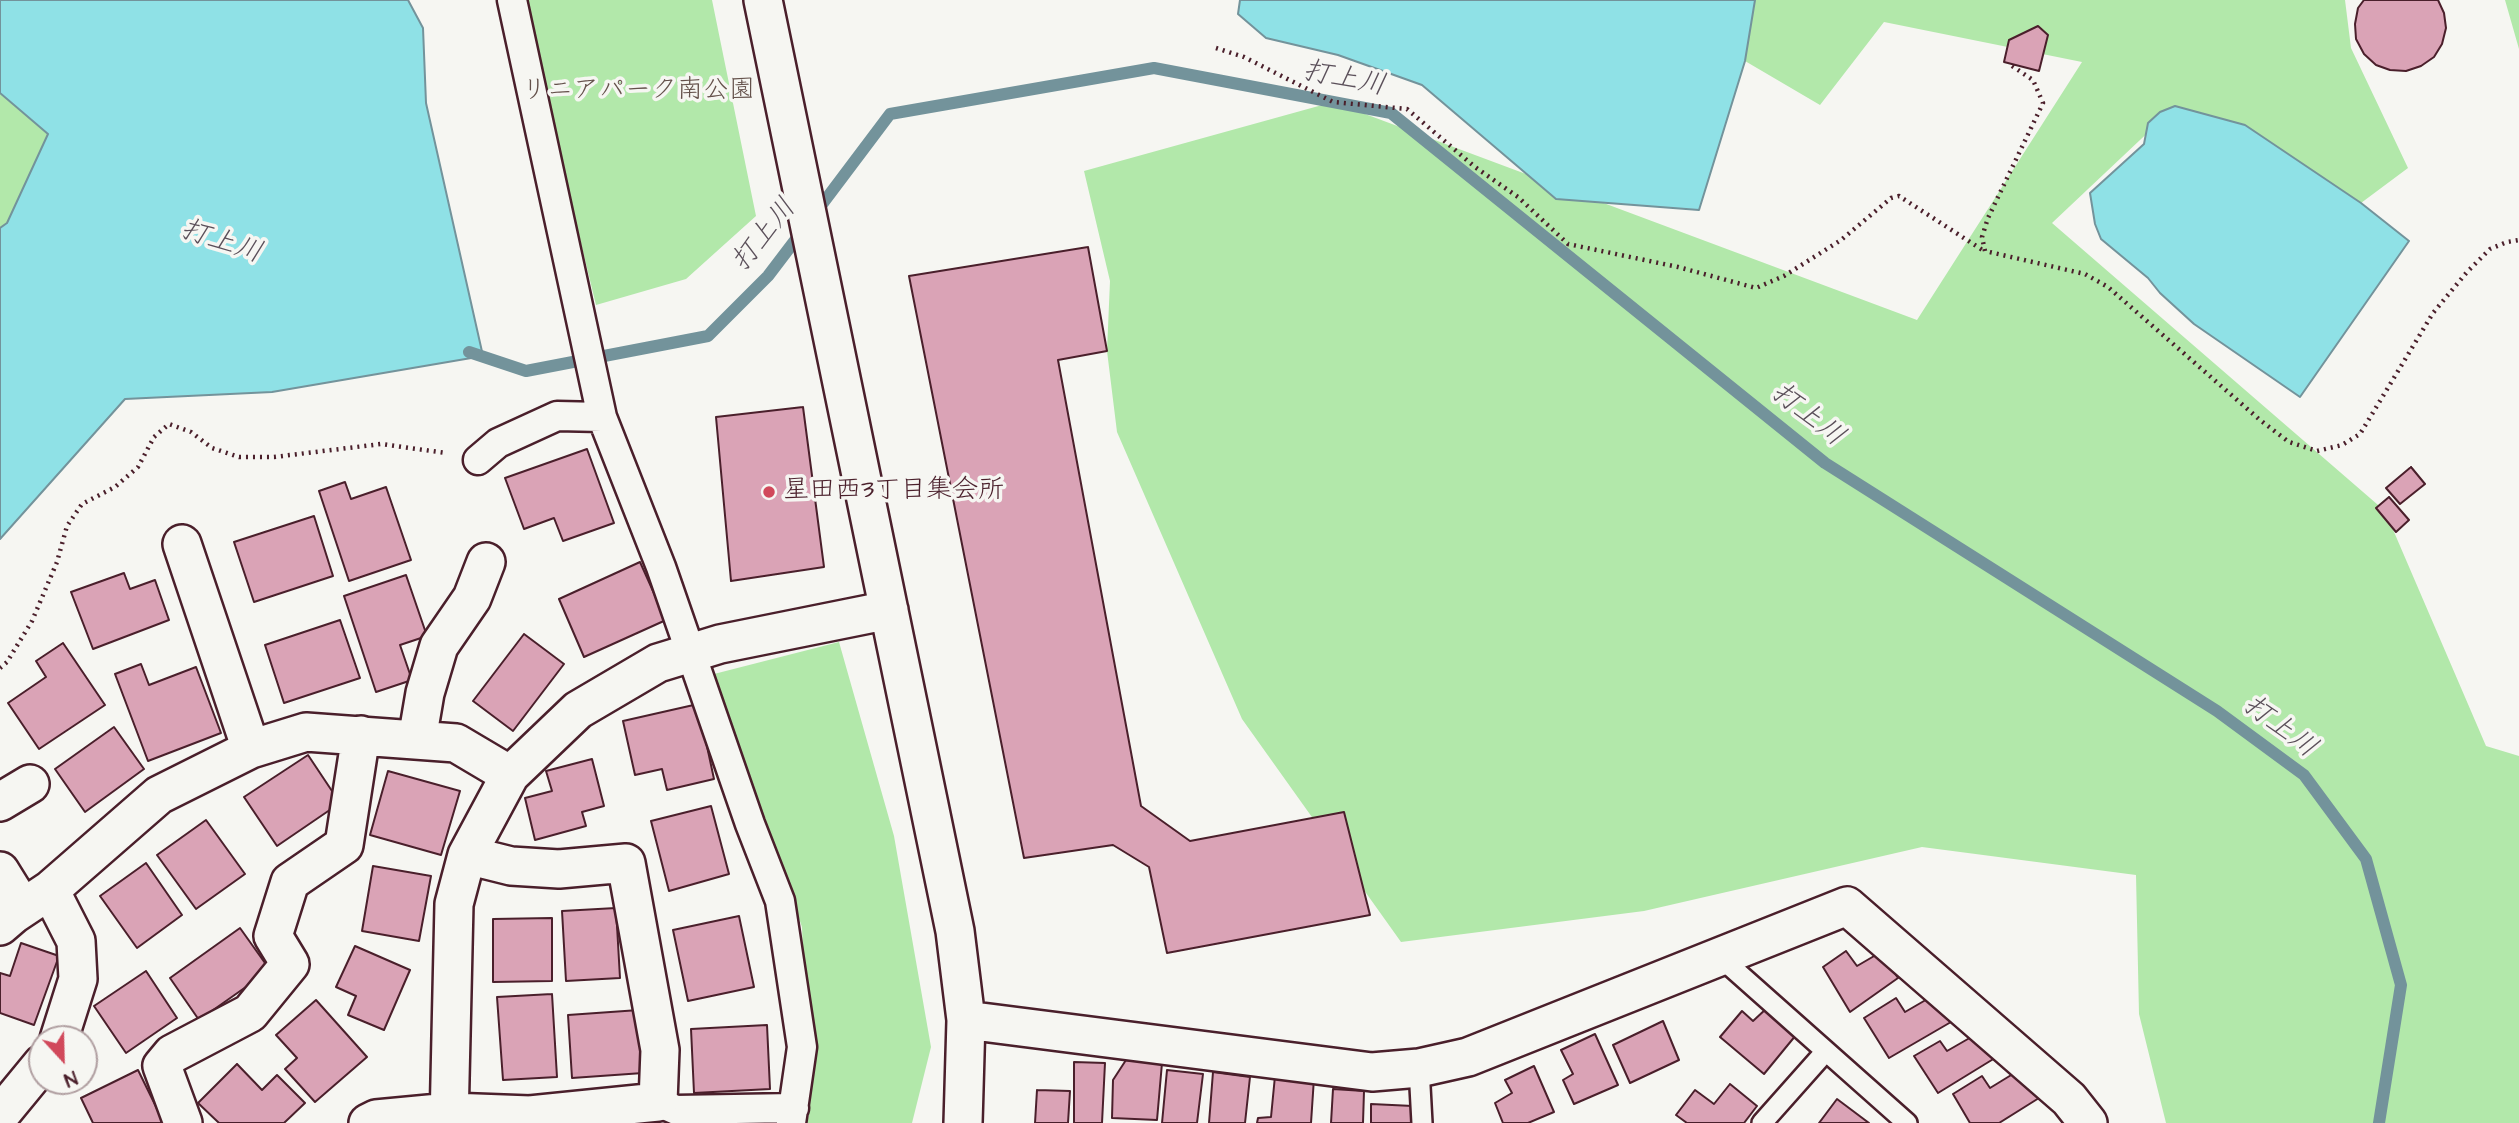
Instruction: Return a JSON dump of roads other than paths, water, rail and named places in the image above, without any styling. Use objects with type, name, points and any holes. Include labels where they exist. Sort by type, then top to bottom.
[{"type":"street","points":[[368,1123],[376,1119],[530,1115],[658,1102],[676,1110],[793,1115],[802,1047],[780,901],[750,824],[692,653],[602,417],[512,0]]},
{"type":"street","points":[[763,0],[783,86],[955,931],[966,1020],[963,1123]]},
{"type":"street","points":[[466,456],[557,416],[602,417]]},
{"type":"street","points":[[182,544],[251,749]]},
{"type":"street","points":[[417,740],[425,693],[439,646],[472,598],[486,562]]},
{"type":"street","points":[[450,1117],[454,904],[467,855],[510,775],[578,710],[657,663],[720,645],[889,610]]},
{"type":"street","points":[[24,908],[159,795],[251,749],[306,732],[456,743],[510,775]]},
{"type":"street","points":[[183,1123],[162,1066],[172,1054],[250,1013],[290,964],[273,936],[290,881],[344,845],[361,735]]},
{"type":"street","points":[[467,855],[511,866],[559,869],[626,863],[660,1051],[658,1102]]},
{"type":"street","points":[[0,871],[24,908],[76,940],[78,979],[63,1025]]},
{"type":"street","points":[[966,1020],[1372,1072],[1419,1068],[1468,1057],[1847,906],[2069,1099],[2088,1123]]},
{"type":"street","points":[[0,1115],[28,1081]]},
{"type":"lane","points":[[1720,957],[1902,1122]]},
{"type":"lane","points":[[1762,1123],[1826,1051]]},
{"type":"lane","points":[[1419,1068],[1422,1123]]},
{"type":"water","points":[[0,0],[408,0],[423,28],[426,103],[483,356],[272,392],[125,399],[0,539],[0,228],[7,223],[48,134],[0,93]]},
{"type":"water","points":[[1240,0],[1755,0],[1745,61],[1699,210],[1556,199],[1422,85],[1338,55],[1266,38],[1238,14]]},
{"type":"water","points":[[2175,106],[2245,125],[2361,203],[2409,241],[2300,397],[2194,324],[2160,293],[2148,278],[2101,239],[2095,224],[2090,193],[2144,144],[2148,123],[2160,112]]},
{"type":"waterway","name":"打上川","points":[[814,215],[890,114],[1154,68],[1391,113],[1825,463],[2217,711],[2304,775],[2366,859],[2401,985],[2379,1123]]},
{"type":"waterway","name":"打上川","points":[[469,352],[526,371],[708,336],[768,276],[803,230]]},
{"type":"place","name":"星田西3丁目集会所","points":[[769,492]]},
{"type":"park label","name":"リニアパーク南公園","points":[[638,92]]}]
